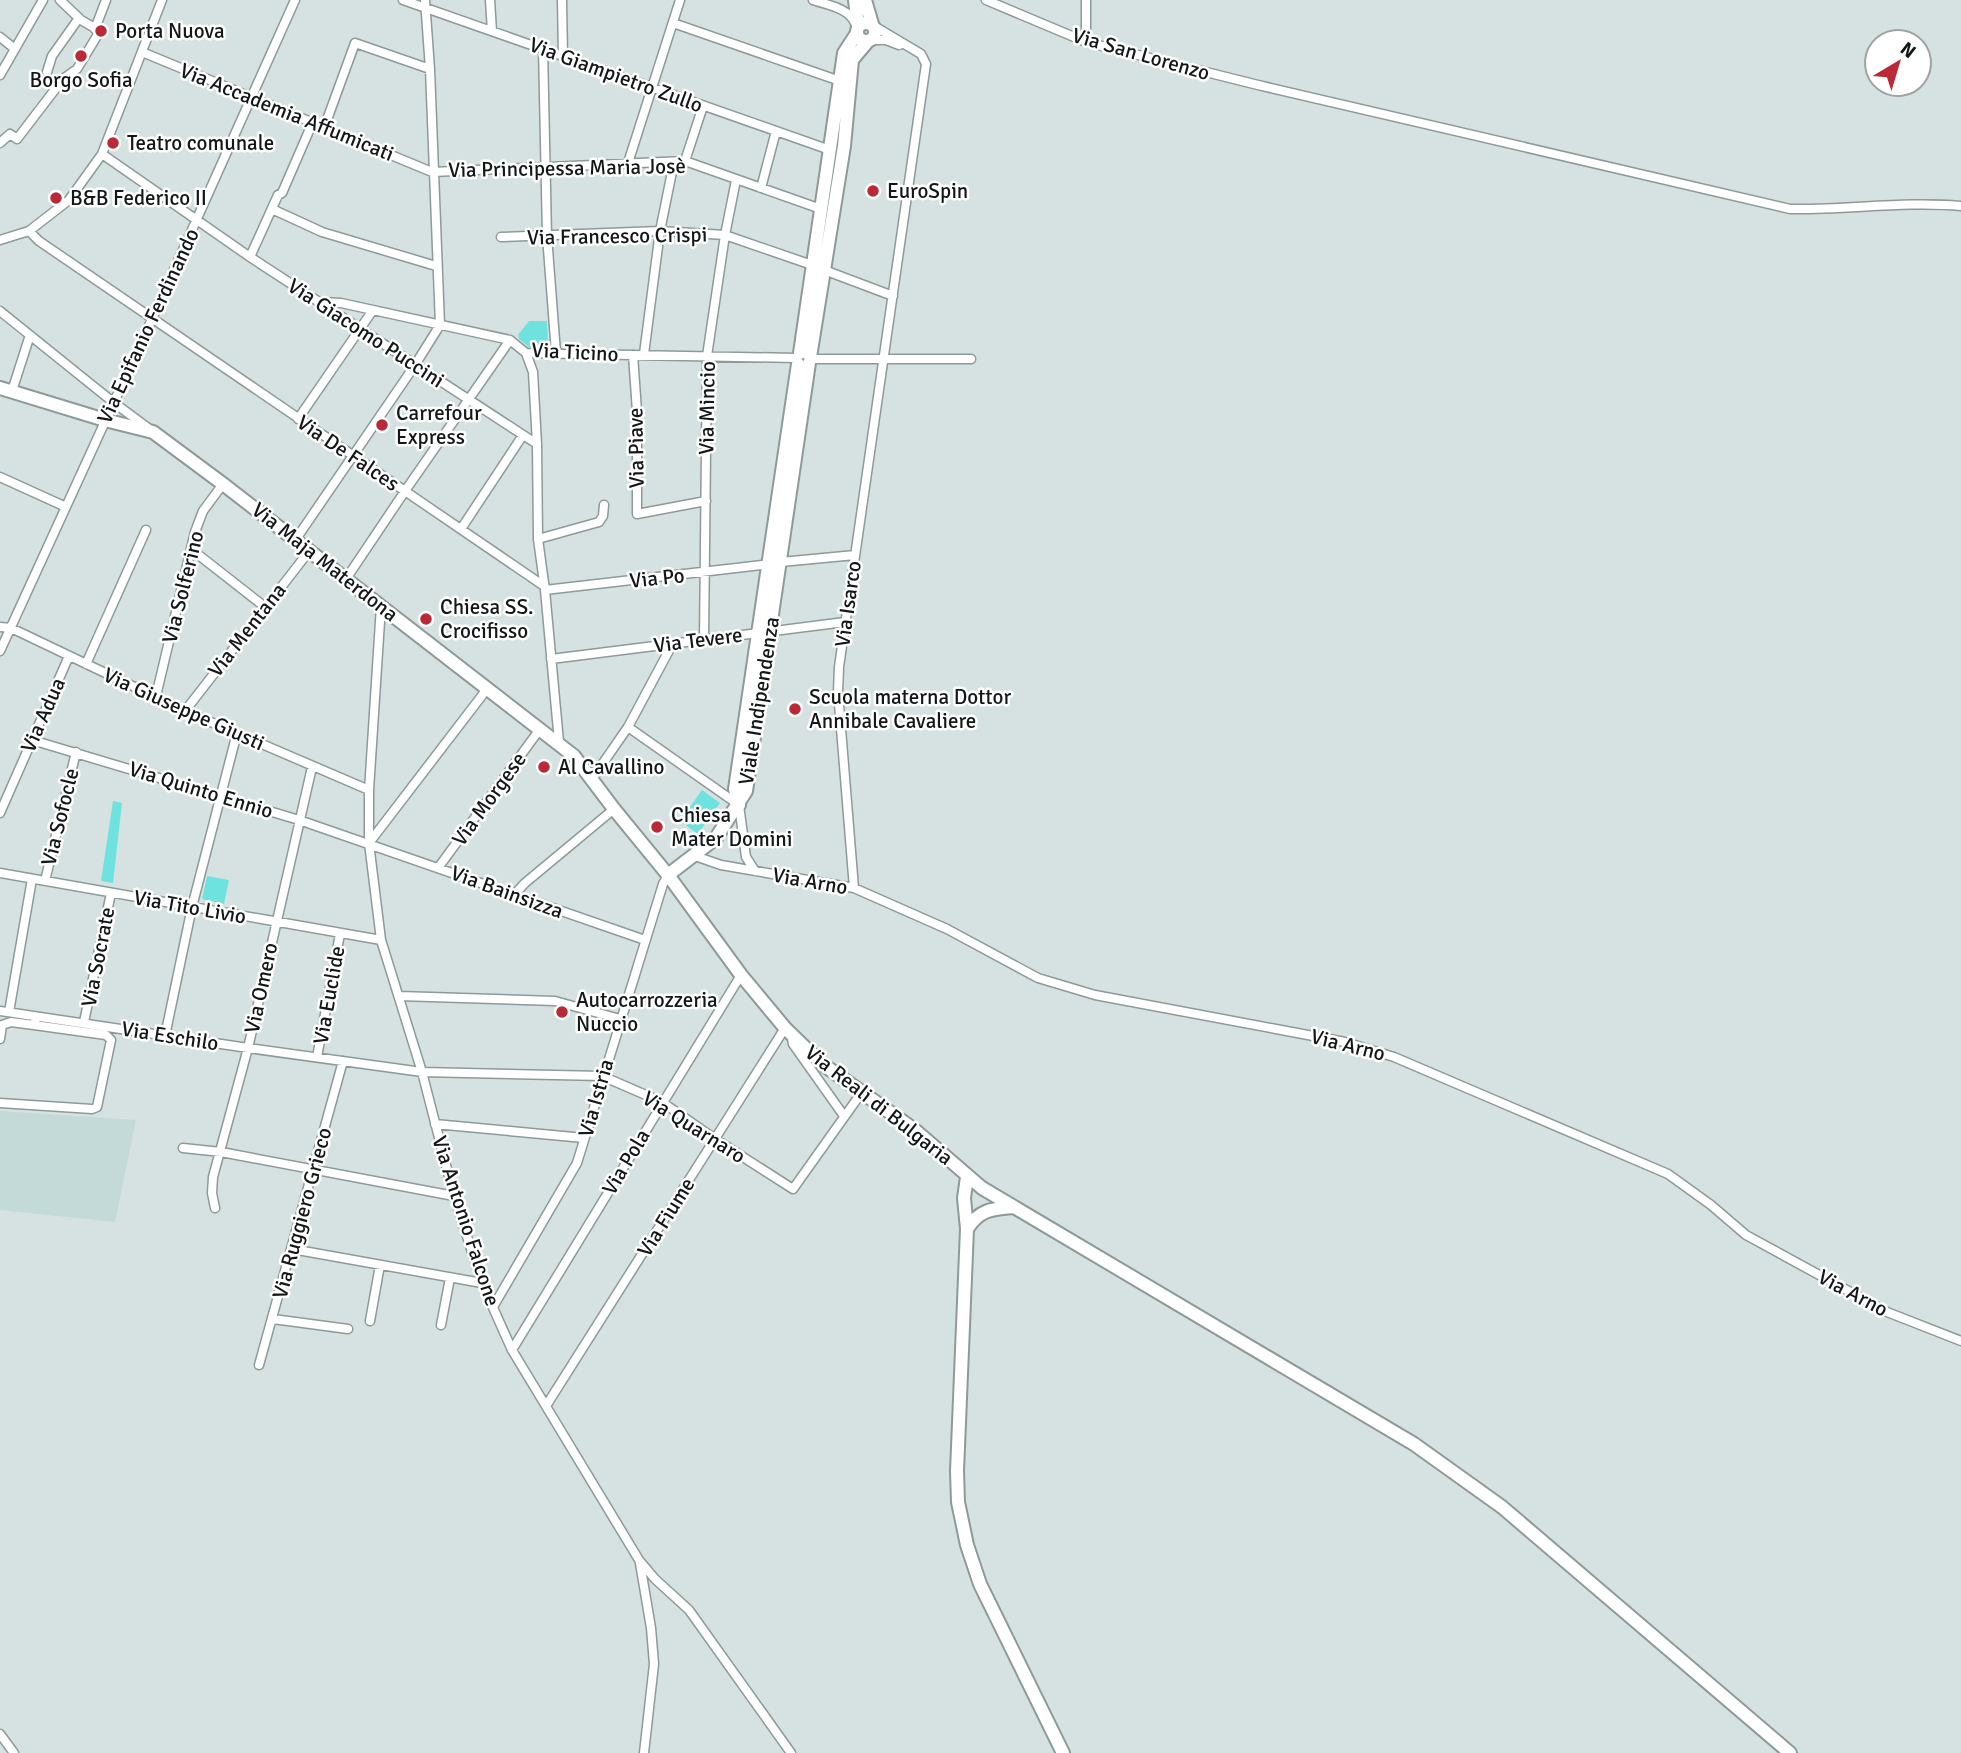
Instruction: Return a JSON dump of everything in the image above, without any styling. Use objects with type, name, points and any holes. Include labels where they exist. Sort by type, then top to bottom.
[{"type":"street","points":[[2,72],[43,0]]},
{"type":"street","points":[[60,0],[79,18],[98,30]]},
{"type":"street","points":[[0,143],[10,134],[17,139],[63,79],[77,69],[98,30],[106,0]]},
{"type":"street","points":[[0,240],[27,232],[69,200],[102,154],[162,0]]},
{"type":"street","name":"Via Epifanio Ferdinando","points":[[0,651],[295,0]]},
{"type":"street","name":"Via Giampietro Zullo","points":[[403,0],[426,5],[564,57],[830,150]]},
{"type":"street","points":[[491,0],[492,31]]},
{"type":"street","points":[[562,0],[564,57]]},
{"type":"street","points":[[628,163],[680,0]]},
{"type":"street","points":[[813,0],[844,11],[853,18],[862,40],[886,40],[912,49]]},
{"type":"street","points":[[855,0],[857,29]]},
{"type":"street","points":[[865,0],[876,32],[869,40]]},
{"type":"street","name":"Via San Lorenzo","points":[[986,0],[1086,41],[1258,85],[1790,209],[1837,210],[1925,203],[1961,206]]},
{"type":"street","points":[[1086,0],[1086,41]]},
{"type":"street","points":[[296,539],[440,325],[426,5]]},
{"type":"street","points":[[47,72],[52,56],[79,18]]},
{"type":"street","points":[[673,23],[840,80]]},
{"type":"street","points":[[857,29],[863,23],[873,25],[912,49]]},
{"type":"street","name":"Viale Indipendenza","points":[[818,267],[821,209],[844,53],[857,29]]},
{"type":"street","points":[[0,37],[15,49]]},
{"type":"street","name":"Viale Indipendenza","points":[[668,874],[716,838],[746,791],[765,632],[818,267],[844,146],[852,60],[869,40]]},
{"type":"street","points":[[324,128],[355,43],[430,69]]},
{"type":"street","points":[[543,48],[547,236],[556,353]]},
{"type":"street","name":"Via Isarco","points":[[854,888],[838,692],[845,622],[926,65],[920,54],[912,49]]},
{"type":"street","name":"Via Accademia Affumicati","points":[[142,52],[432,172]]},
{"type":"street","points":[[685,161],[703,106]]},
{"type":"street","points":[[250,257],[278,195],[282,194],[312,124]]},
{"type":"street","points":[[761,188],[776,131]]},
{"type":"street","name":"Via Giacomo Puccini","points":[[102,154],[250,257],[537,444]]},
{"type":"street","name":"Via Principessa Maria Josè","points":[[432,172],[685,161],[821,209]]},
{"type":"street","points":[[644,355],[660,231],[674,162]]},
{"type":"street","name":"Via Mincio","points":[[704,639],[707,356],[736,180]]},
{"type":"street","points":[[272,209],[322,232],[436,266]]},
{"type":"street","name":"Via Francesco Crispi","points":[[501,237],[660,231],[725,235],[893,296]]},
{"type":"street","name":"Via De Falces","points":[[27,232],[544,588]]},
{"type":"street","name":"Via Ticino","points":[[318,302],[341,303],[510,340],[526,353],[804,359],[971,359]]},
{"type":"street","points":[[298,419],[373,310]]},
{"type":"street","name":"Via Maja Materdona","points":[[0,311],[113,402],[559,742],[575,756],[614,809],[668,874]]},
{"type":"street","points":[[6,389],[30,335]]},
{"type":"street","points":[[346,579],[510,340]]},
{"type":"street","points":[[526,353],[533,372],[537,444],[537,539],[559,742]]},
{"type":"street","name":"Via Piave","points":[[633,355],[637,411],[637,514],[706,501]]},
{"type":"street","name":"Via Maja Materdona","points":[[6,389],[153,432]]},
{"type":"street","points":[[461,529],[523,435]]},
{"type":"street","points":[[0,477],[66,507]]},
{"type":"street","name":"Via Solferino","points":[[156,696],[191,549],[203,511],[223,484]]},
{"type":"street","points":[[537,539],[598,522],[603,516],[604,505]]},
{"type":"street","points":[[86,664],[146,530]]},
{"type":"street","points":[[191,549],[265,607]]},
{"type":"street","name":"Via Mentana","points":[[185,711],[310,550]]},
{"type":"street","name":"Via Po","points":[[544,588],[855,555]]},
{"type":"street","name":"Via Antonio Falcone","points":[[381,606],[369,790],[369,843],[381,940],[482,1283],[512,1350],[639,1560],[655,1579],[689,1610],[791,1753]]},
{"type":"street","name":"Via Tevere","points":[[551,659],[845,622]]},
{"type":"street","name":"Via Giuseppe Giusti","points":[[0,627],[11,628],[185,711],[369,790]]},
{"type":"street","points":[[592,779],[628,727],[673,643]]},
{"type":"street","name":"Via Adua","points":[[0,813],[69,656]]},
{"type":"street","points":[[369,843],[487,689]]},
{"type":"street","points":[[628,727],[739,805],[746,858],[755,872]]},
{"type":"street","name":"Via Morgese","points":[[438,868],[540,729]]},
{"type":"street","points":[[165,1036],[192,907],[237,733]]},
{"type":"street","name":"Via Quinto Ennio","points":[[32,740],[369,843]]},
{"type":"street","name":"Via Sofocle","points":[[45,881],[76,752]]},
{"type":"street","name":"Via Omero","points":[[215,1208],[213,1177],[248,1048],[312,767]]},
{"type":"street","points":[[514,895],[614,809]]},
{"type":"street","name":"Via Bainsizza","points":[[369,843],[645,940]]},
{"type":"street","name":"Via Arno","points":[[695,856],[755,872],[854,888],[947,929],[1038,978],[1095,995],[1345,1042],[1394,1056],[1668,1174],[1712,1205],[1746,1235],[1886,1312],[1961,1341]]},
{"type":"street","name":"Via Tito Livio","points":[[0,873],[381,940]]},
{"type":"street","name":"Via Istria","points":[[493,1307],[577,1163],[602,1076],[668,874]]},
{"type":"street","name":"Via Reali di Bulgaria","points":[[668,874],[741,975],[788,1031],[821,1063],[933,1144],[982,1188],[1414,1444],[1460,1476],[1502,1507],[1790,1753]]},
{"type":"street","points":[[5,1012],[32,879]]},
{"type":"street","name":"Via Socrate","points":[[85,1022],[111,893]]},
{"type":"street","name":"Via Euclide","points":[[317,1057],[340,934]]},
{"type":"street","name":"Via Pola","points":[[512,1350],[741,975]]},
{"type":"street","points":[[399,996],[555,1001],[620,1019]]},
{"type":"street","name":"Via Eschilo","points":[[5,1012],[36,1020],[85,1022],[165,1036],[422,1072]]},
{"type":"street","points":[[0,1039],[2,1025],[36,1020],[106,1035],[111,1040],[97,1107],[92,1109],[0,1103]]},
{"type":"street","name":"Via Reali di Bulgaria","points":[[788,1031],[793,1044],[844,1116]]},
{"type":"street","name":"Via Fiume","points":[[546,1406],[715,1139],[788,1031]]},
{"type":"street","name":"Via Ruggiero Grieco","points":[[259,1365],[343,1061]]},
{"type":"street","name":"Via Quarnaro","points":[[422,1072],[602,1076],[662,1102],[793,1189],[844,1116]]},
{"type":"street","points":[[844,1116],[862,1092]]},
{"type":"street","points":[[435,1124],[584,1138]]},
{"type":"street","points":[[183,1148],[221,1152],[454,1195]]},
{"type":"street","points":[[967,1177],[964,1198],[967,1229],[958,1502],[967,1545],[981,1584],[1063,1753]]},
{"type":"street","points":[[967,1229],[976,1216],[982,1188]]},
{"type":"street","points":[[976,1216],[993,1209],[1015,1207]]},
{"type":"street","points":[[292,1250],[482,1283]]},
{"type":"street","points":[[370,1321],[380,1265]]},
{"type":"street","points":[[441,1325],[450,1278]]},
{"type":"street","points":[[273,1319],[348,1329]]},
{"type":"street","points":[[639,1560],[651,1628],[654,1664],[644,1753]]},
{"type":"street","points":[[0,1734],[14,1753]]},
{"type":"shaded area","points":[[529,321],[547,321],[548,343],[543,349],[531,349],[519,339],[518,335]]},
{"type":"shaded area","points":[[702,790],[720,803],[698,834],[680,821]]},
{"type":"shaded area","points":[[113,801],[122,803],[113,883],[101,881]]},
{"type":"shaded area","points":[[207,876],[229,880],[224,904],[202,899]]},
{"type":"shaded area","points":[[0,1111],[136,1120],[115,1222],[0,1210]]},
{"type":"place","name":"Porta Nuova","points":[[101,31]]},
{"type":"place","name":"Borgo Sofia","points":[[81,56]]},
{"type":"place","name":"Teatro comunale","points":[[113,143]]},
{"type":"place","name":"EuroSpin","points":[[873,191]]},
{"type":"place","name":"B&B Federico II","points":[[56,198]]},
{"type":"place","name":"Carrefour Express","points":[[382,425]]},
{"type":"place","name":"Chiesa SS. Crocifisso","points":[[426,619]]},
{"type":"place","name":"Scuola materna Dottor Annibale Cavaliere","points":[[795,709]]},
{"type":"place","name":"Al Cavallino","points":[[544,767]]},
{"type":"place","name":"Chiesa Mater Domini","points":[[657,827]]},
{"type":"place","name":"Autocarrozzeria Nuccio","points":[[562,1012]]}]
